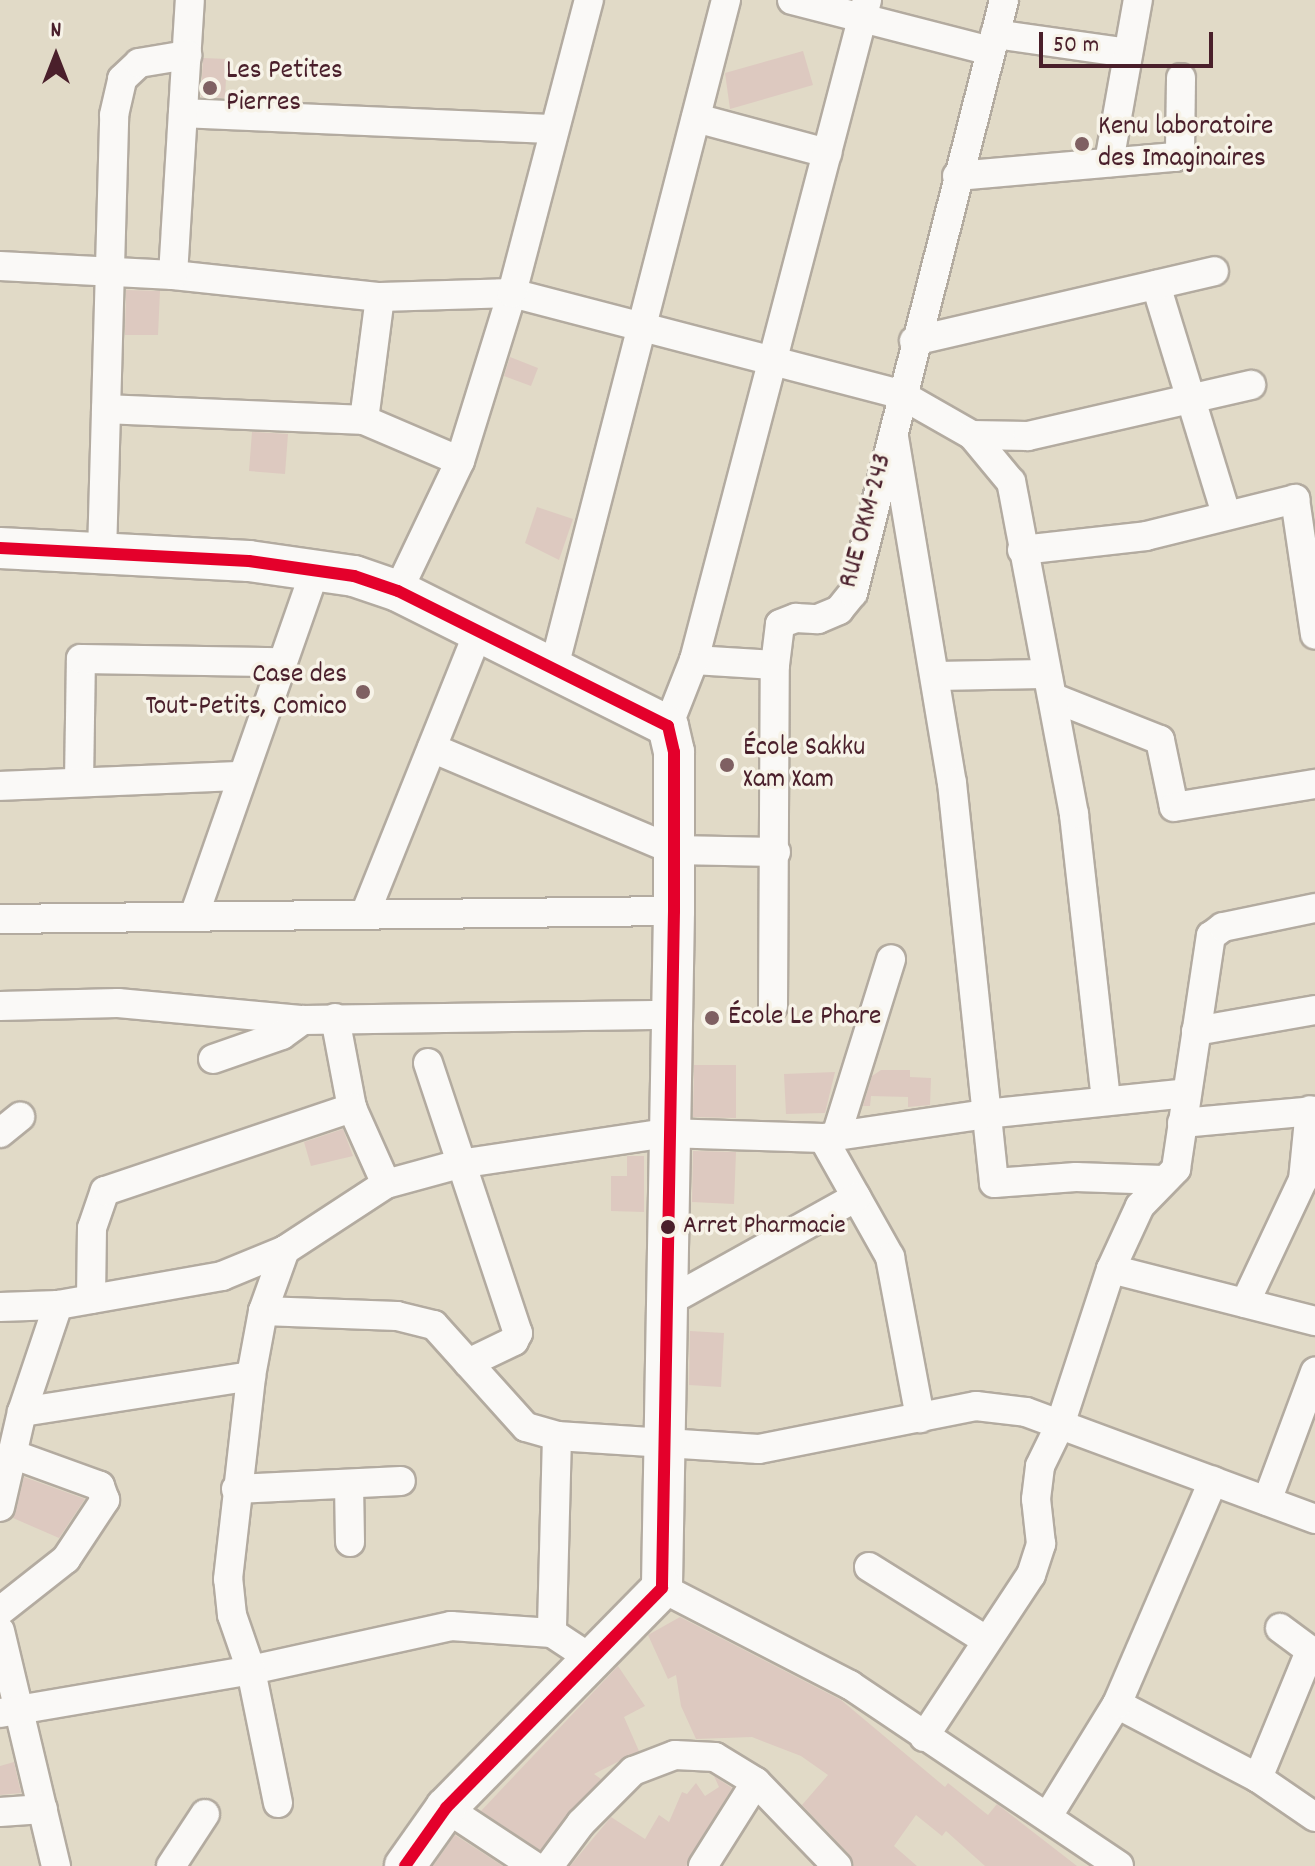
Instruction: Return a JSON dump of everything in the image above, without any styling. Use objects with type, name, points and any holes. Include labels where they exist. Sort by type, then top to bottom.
[{"type":"street","points":[[173,275],[190,0]]},
{"type":"street","points":[[398,591],[460,461],[512,293],[589,0]]},
{"type":"street","points":[[554,667],[726,0]]},
{"type":"street","points":[[792,0],[865,9],[993,43],[1128,53]]},
{"type":"street","name":"RUE OKM-243","points":[[773,1006],[775,665],[780,624],[796,618],[818,619],[839,610],[853,593],[892,425],[1004,0]]},
{"type":"street","points":[[1109,162],[1138,0]]},
{"type":"street","points":[[405,1866],[446,1808],[662,1588],[667,1445],[664,1304],[666,1133],[674,911],[674,752],[668,726],[694,660],[865,9]]},
{"type":"street","points":[[102,554],[114,115],[122,79],[139,63],[187,55]]},
{"type":"street","points":[[957,176],[1175,157],[1180,151],[1181,78]]},
{"type":"street","points":[[183,113],[554,129]]},
{"type":"street","points":[[696,118],[827,153]]},
{"type":"street","points":[[0,266],[173,275],[380,297],[512,293],[900,394],[972,435],[1028,436],[1193,401],[1251,385]]},
{"type":"street","points":[[914,341],[1214,271]]},
{"type":"street","points":[[1156,285],[1226,514]]},
{"type":"street","points":[[364,420],[380,297]]},
{"type":"street","points":[[106,409],[364,420],[460,461]]},
{"type":"street","points":[[892,425],[936,676],[971,936],[985,1114],[994,1183],[1076,1177],[1163,1180]]},
{"type":"street","points":[[972,435],[978,448],[1006,470],[1074,814],[1106,1100]]},
{"type":"street","points":[[1022,550],[1146,536],[1295,499],[1315,635]]},
{"type":"street","points":[[0,548],[316,567],[398,591],[668,726]]},
{"type":"street","points":[[194,916],[316,567]]},
{"type":"street","points":[[365,914],[479,630]]},
{"type":"street","points":[[79,782],[81,659],[282,662]]},
{"type":"street","points":[[694,660],[775,665]]},
{"type":"street","points":[[936,676],[1049,686],[1160,740],[1167,794],[1174,807],[1315,784]]},
{"type":"street","points":[[432,748],[674,850],[776,852]]},
{"type":"street","points":[[0,786],[242,776]]},
{"type":"street","points":[[924,1737],[1031,1575],[1038,1554],[1040,1466],[1060,1425],[1111,1269],[1140,1206],[1176,1169],[1214,930],[1315,908]]},
{"type":"street","points":[[0,919],[674,911]]},
{"type":"street","points":[[891,959],[829,1137],[856,1197],[890,1257],[920,1418]]},
{"type":"street","points":[[0,1006],[118,1003],[303,1020],[671,1015]]},
{"type":"street","points":[[1196,1031],[1315,1010]]},
{"type":"street","points":[[335,1018],[352,1108],[386,1184]]},
{"type":"street","points":[[213,1059],[282,1035],[303,1020]]},
{"type":"street","points":[[428,1063],[459,1164],[518,1333],[514,1341],[468,1363]]},
{"type":"street","points":[[0,1307],[58,1305],[222,1276],[285,1250],[386,1184],[459,1164],[666,1133],[829,1137],[985,1114],[1187,1093]]},
{"type":"street","points":[[91,1299],[92,1228],[105,1191],[352,1108]]},
{"type":"street","points":[[1182,1123],[1312,1110],[1303,1180],[1245,1303]]},
{"type":"street","points":[[664,1304],[856,1197]]},
{"type":"street","points":[[278,1803],[251,1670],[232,1615],[228,1579],[251,1376],[263,1311],[285,1250]]},
{"type":"street","points":[[1111,1269],[1315,1321]]},
{"type":"street","points":[[0,1507],[22,1412],[58,1305]]},
{"type":"street","points":[[263,1311],[419,1318],[434,1325],[526,1427],[557,1436],[759,1449],[976,1406],[1026,1412],[1315,1519]]},
{"type":"street","points":[[1267,1501],[1315,1372]]},
{"type":"street","points":[[22,1412],[251,1376]]},
{"type":"street","points":[[552,1633],[557,1436]]},
{"type":"street","points":[[0,1611],[66,1559],[105,1500],[100,1486],[12,1454]]},
{"type":"street","points":[[236,1489],[401,1481]]},
{"type":"street","points":[[1048,1816],[1117,1704],[1213,1481]]},
{"type":"street","points":[[349,1484],[350,1542]]},
{"type":"street","points":[[869,1567],[986,1640]]},
{"type":"street","points":[[662,1588],[850,1685],[1119,1866]]},
{"type":"street","points":[[8,1712],[251,1670],[451,1626],[552,1633],[593,1660]]},
{"type":"street","points":[[1258,1778],[1312,1653],[1280,1628]]},
{"type":"street","points":[[0,1631],[8,1712],[43,1809],[56,1866]]},
{"type":"street","points":[[1117,1704],[1258,1778],[1315,1817]]},
{"type":"street","points":[[549,1866],[581,1823],[633,1771],[675,1755],[715,1757],[756,1782],[837,1866]]},
{"type":"street","points":[[703,1866],[756,1782]]},
{"type":"street","points":[[446,1808],[534,1866]]},
{"type":"street","points":[[0,1812],[43,1809]]},
{"type":"street","points":[[171,1866],[205,1814]]},
{"type":"building","points":[[803,51],[813,85],[730,109],[725,73]]},
{"type":"building","name":"Les Petites Pierres","points":[[203,58],[227,59],[225,98],[201,97]]},
{"type":"building","points":[[126,290],[160,291],[158,335],[125,335]]},
{"type":"building","points":[[510,357],[538,368],[531,386],[504,376]]},
{"type":"building","points":[[252,432],[288,434],[285,474],[249,471]]},
{"type":"building","points":[[537,507],[573,519],[559,560],[525,543]]},
{"type":"building","points":[[694,1065],[736,1065],[736,1118],[693,1117]]},
{"type":"building","points":[[881,1070],[910,1070],[910,1077],[931,1078],[930,1105],[908,1107],[908,1097],[871,1096],[870,1106],[863,1106],[872,1076]]},
{"type":"building","points":[[835,1072],[825,1113],[786,1114],[784,1074]]},
{"type":"building","points":[[343,1129],[353,1156],[311,1166],[304,1142]]},
{"type":"building","points":[[693,1151],[736,1152],[734,1204],[692,1202]]},
{"type":"building","points":[[627,1156],[644,1156],[644,1212],[611,1211],[611,1176],[627,1176]]},
{"type":"building","points":[[690,1331],[724,1333],[721,1387],[689,1385]]},
{"type":"building","points":[[24,1477],[85,1499],[59,1538],[13,1518]]},
{"type":"building","points":[[680,1617],[841,1700],[945,1787],[948,1783],[988,1815],[997,1804],[1077,1866],[985,1866],[946,1831],[942,1836],[916,1815],[894,1846],[917,1866],[854,1866],[849,1854],[802,1805],[828,1775],[801,1756],[752,1737],[696,1739],[681,1706],[676,1675],[668,1679],[648,1635]]},
{"type":"building","points":[[618,1666],[645,1706],[624,1717],[639,1751],[594,1774],[601,1779],[540,1850],[481,1811]]},
{"type":"building","points":[[14,1762],[21,1793],[0,1795],[0,1766]]},
{"type":"building","points":[[714,1776],[732,1788],[686,1866],[570,1866],[611,1817],[645,1839],[659,1815],[669,1822],[682,1792],[687,1794],[696,1783],[705,1796],[719,1787]]},
{"type":"building","points":[[455,1835],[503,1866],[433,1866]]},
{"type":"transit line","points":[[0,548],[249,561],[354,576],[398,591],[668,726],[674,752],[674,911],[662,1588],[446,1808],[405,1866]]},
{"type":"place","name":"Les Petites Pierres","points":[[210,88]]},
{"type":"place","name":"Kenu laboratoire des Imaginaires","points":[[1082,144]]},
{"type":"place","name":"Case des Tout-Petits, Comico","points":[[363,692]]},
{"type":"place","name":"École Sakku Xam Xam","points":[[727,765]]},
{"type":"place","name":"École Le Phare","points":[[712,1018]]},
{"type":"place","name":"Arret Pharmacie","points":[[668,1227]]}]
